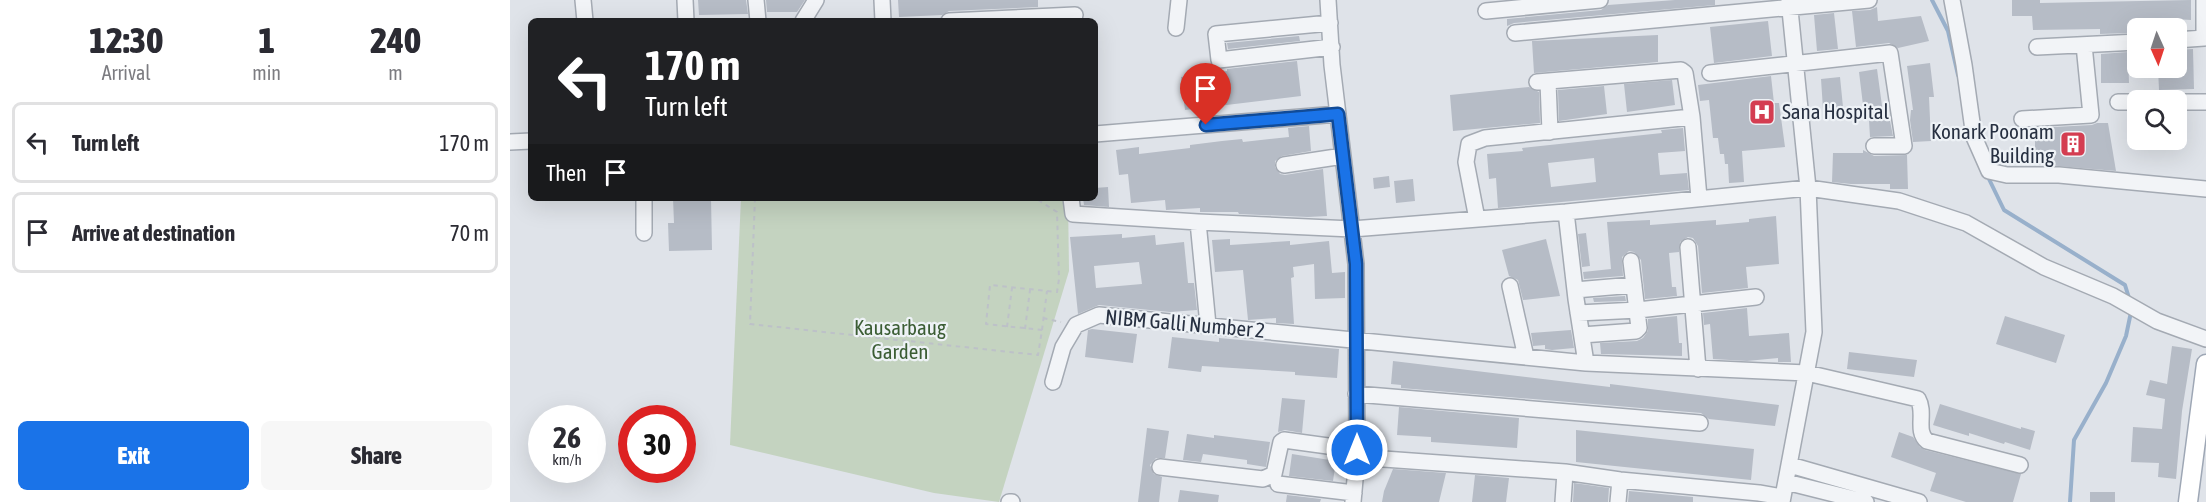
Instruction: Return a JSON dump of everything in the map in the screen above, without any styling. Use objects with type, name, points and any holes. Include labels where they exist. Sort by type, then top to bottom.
[{"type":"main road","points":[[2188,502],[2202,428],[2206,364]]},
{"type":"street","points":[[584,0],[585,18]]},
{"type":"street","points":[[686,0],[686,18]]},
{"type":"street","points":[[756,0],[758,18]]},
{"type":"street","points":[[805,18],[816,0]]},
{"type":"street","points":[[882,0],[883,18]]},
{"type":"street","points":[[1176,28],[1179,0]]},
{"type":"street","points":[[1278,484],[1354,498],[1357,453],[1356,264],[1338,114],[1328,0]]},
{"type":"street","points":[[1486,11],[1600,0]]},
{"type":"street","points":[[1515,33],[1789,4],[1869,0]]},
{"type":"street","points":[[1952,0],[1974,137],[1989,171],[2007,175],[2060,175],[2206,189]]},
{"type":"street","points":[[2187,39],[2204,38],[2204,0]]},
{"type":"street","points":[[1160,467],[1263,479],[1274,474],[1281,442],[1284,440],[1357,453],[1566,472],[1783,500],[1814,332],[1808,188],[1797,62],[1789,4]]},
{"type":"street","points":[[1012,18],[1075,15]]},
{"type":"street","points":[[1330,23],[1216,34],[1218,60],[1332,47]]},
{"type":"street","points":[[2037,47],[2127,43]]},
{"type":"street","points":[[2022,119],[2091,115],[2084,45]]},
{"type":"street","points":[[1710,73],[1890,52],[1904,146],[1874,146]]},
{"type":"street","points":[[1550,132],[1542,82],[1681,70],[1685,73],[1692,117],[1699,198]]},
{"type":"street","points":[[2118,102],[2127,102]]},
{"type":"street","points":[[2187,102],[2206,102]]},
{"type":"street","points":[[1098,134],[1338,114]]},
{"type":"street","points":[[1477,219],[1467,162],[1470,144],[1485,138],[1692,117]]},
{"type":"street","points":[[510,142],[528,141]]},
{"type":"street","points":[[1284,165],[1343,156]]},
{"type":"street","points":[[1071,201],[1073,214],[1352,229],[1566,212],[1808,188],[1899,201],[1966,223],[2044,267],[2113,296],[2157,321],[2206,339]]},
{"type":"street","points":[[644,201],[644,234]]},
{"type":"street","points":[[1566,212],[1586,363]]},
{"type":"street","points":[[1198,222],[1208,325]]},
{"type":"street","points":[[1688,247],[1698,369]]},
{"type":"street","points":[[1582,335],[1636,331],[1639,328],[1631,261]]},
{"type":"street","points":[[1575,290],[1634,285]]},
{"type":"street","points":[[1510,286],[1526,357]]},
{"type":"street","points":[[1578,313],[1638,310],[1756,297]]},
{"type":"street","name":"NIBM Galli Number 2","points":[[1053,382],[1063,347],[1076,325],[1099,315],[1586,363],[1807,373],[1918,399],[1922,405],[1922,437],[1927,441],[2020,465]]},
{"type":"street","points":[[1356,394],[1700,423]]},
{"type":"street","points":[[1790,465],[1919,502]]},
{"type":"street","points":[[1563,502],[1566,472]]},
{"type":"street","points":[[1618,502],[1620,480]]},
{"type":"street","points":[[1786,482],[1824,497],[1866,502]]},
{"type":"path","points":[[755,201],[750,324],[1038,355],[1047,291]]},
{"type":"path","points":[[1040,201],[1057,212],[1059,279],[1057,292],[990,285],[986,324],[1042,330]]},
{"type":"path","points":[[1007,327],[1012,286]]},
{"type":"path","points":[[1025,329],[1030,288]]},
{"type":"path","points":[[1043,318],[1076,325]]},
{"type":"green space","name":"Kausarbaug Garden","points":[[741,201],[1068,201],[1069,271],[999,502],[934,493],[730,445]]},
{"type":"building","points":[[698,0],[746,0],[748,14],[699,15]]},
{"type":"building","points":[[766,0],[805,0],[797,12],[767,12]]},
{"type":"building","points":[[898,0],[1038,0],[1038,7],[949,11],[942,15],[899,17]]},
{"type":"building","points":[[1675,0],[1715,0],[1715,5],[1514,23],[1507,26],[1507,19],[1601,10],[1608,5]]},
{"type":"building","points":[[2012,0],[2040,0],[2040,3],[2191,0],[2191,20],[2187,18],[2127,18],[2127,33],[2100,34],[2100,29],[2033,30],[2032,16],[2012,16]]},
{"type":"building","points":[[1877,7],[1878,21],[1921,16],[1929,41],[1898,48],[1889,43],[1856,47],[1852,11],[1870,10]]},
{"type":"building","points":[[1834,13],[1838,49],[1817,51],[1814,15]]},
{"type":"building","points":[[1768,21],[1772,56],[1714,63],[1710,27]]},
{"type":"building","points":[[1658,35],[1658,62],[1534,73],[1532,41]]},
{"type":"building","points":[[1299,36],[1300,41],[1228,49],[1227,43]]},
{"type":"building","points":[[2187,49],[2193,49],[2194,89],[2159,90],[2158,78],[2187,78]]},
{"type":"building","points":[[2127,52],[2129,83],[2101,83],[2101,54]]},
{"type":"building","points":[[1297,61],[1301,96],[1185,110],[1181,77]]},
{"type":"building","points":[[1930,63],[1934,97],[1929,97],[1931,141],[1913,142],[1910,120],[1911,110],[1913,110],[1907,66]]},
{"type":"building","points":[[1877,69],[1883,113],[1885,113],[1885,121],[1890,121],[1893,136],[1870,137],[1868,104],[1863,105],[1859,72]]},
{"type":"building","points":[[1771,76],[1774,103],[1779,103],[1785,147],[1742,151],[1744,182],[1729,183],[1728,164],[1725,164],[1724,154],[1720,154],[1718,138],[1713,138],[1709,100],[1700,101],[1698,85]]},
{"type":"building","points":[[1840,77],[1843,107],[1823,109],[1821,79]]},
{"type":"building","points":[[1672,80],[1675,105],[1627,112],[1624,84]]},
{"type":"building","points":[[1604,86],[1607,114],[1559,121],[1558,90]]},
{"type":"building","points":[[1529,87],[1539,92],[1540,123],[1453,131],[1450,95]]},
{"type":"building","name":"Konark Poonam Building","points":[[2108,123],[2116,171],[2035,164],[2035,128]]},
{"type":"building","points":[[1309,126],[1311,151],[1282,156],[1275,161],[1275,167],[1280,174],[1285,175],[1323,169],[1327,216],[1200,212],[1200,208],[1166,210],[1165,200],[1131,203],[1128,174],[1119,175],[1116,150],[1139,147],[1139,154],[1190,148],[1190,145],[1222,141],[1242,139],[1243,142],[1289,137],[1288,128]]},
{"type":"building","points":[[1683,128],[1685,151],[1658,153],[1660,175],[1687,173],[1689,190],[1498,208],[1496,178],[1489,179],[1487,154],[1662,133],[1661,130]],"holes":[[[1594,158],[1596,182],[1551,187],[1548,163]]]},
{"type":"building","points":[[1863,150],[1874,156],[1907,155],[1908,189],[1890,189],[1890,184],[1832,182],[1833,153],[1863,153]]},
{"type":"building","points":[[1389,176],[1390,187],[1374,189],[1373,178]]},
{"type":"building","points":[[1413,179],[1415,201],[1396,203],[1394,181]]},
{"type":"building","points":[[1108,187],[1109,207],[1084,205],[1083,201],[1098,201],[1098,188]]},
{"type":"building","points":[[673,201],[711,201],[712,250],[669,251],[668,223],[674,223]]},
{"type":"building","points":[[1776,216],[1779,264],[1746,267],[1748,288],[1702,293],[1698,246],[1693,238],[1688,237],[1680,242],[1679,252],[1669,253],[1672,287],[1676,287],[1677,296],[1645,299],[1641,260],[1634,252],[1629,251],[1622,257],[1623,276],[1584,279],[1583,272],[1611,269],[1607,222],[1650,220],[1650,225],[1716,220],[1716,225],[1749,222],[1749,219]]},
{"type":"building","points":[[1586,233],[1590,266],[1582,267],[1578,234]]},
{"type":"building","points":[[1122,234],[1122,238],[1155,235],[1156,245],[1184,242],[1188,283],[1194,283],[1197,310],[1170,312],[1099,305],[1078,314],[1070,237]],"holes":[[[1139,262],[1142,284],[1096,288],[1094,266]]]},
{"type":"building","points":[[1230,239],[1230,245],[1290,241],[1290,245],[1329,241],[1332,273],[1345,272],[1345,298],[1315,299],[1314,264],[1293,267],[1294,277],[1291,278],[1294,324],[1276,323],[1276,318],[1248,320],[1243,270],[1215,272],[1212,240]]},
{"type":"building","points":[[1546,239],[1560,296],[1523,300],[1518,280],[1509,276],[1502,250]]},
{"type":"building","points":[[1625,296],[1626,301],[1594,302],[1593,298]]},
{"type":"building","points":[[1747,308],[1749,336],[1789,333],[1791,362],[1778,362],[1778,358],[1747,361],[1713,359],[1710,324],[1704,325],[1703,313]]},
{"type":"building","points":[[1677,316],[1682,356],[1601,354],[1600,343],[1637,341],[1643,338],[1648,331],[1648,319]]},
{"type":"building","points":[[2005,316],[2065,335],[2056,363],[1996,344]]},
{"type":"building","points":[[1088,330],[1137,334],[1133,363],[1085,357]]},
{"type":"building","points":[[1571,330],[1574,348],[1552,350],[1545,349],[1545,345],[1533,346],[1531,333]]},
{"type":"building","points":[[1172,337],[1219,342],[1219,338],[1339,349],[1337,378],[1295,375],[1295,372],[1202,366],[1201,372],[1168,368]]},
{"type":"building","points":[[2172,346],[2192,349],[2182,411],[2176,479],[2158,477],[2159,463],[2131,462],[2133,427],[2162,429],[2165,399],[2146,395],[2150,380],[2167,384]]},
{"type":"building","points":[[1849,352],[1917,360],[1914,377],[1847,369]]},
{"type":"building","points":[[1393,361],[1779,405],[1775,426],[1709,419],[1701,413],[1401,388],[1401,385],[1391,384]]},
{"type":"building","points":[[1282,398],[1305,400],[1302,433],[1285,430],[1278,432]]},
{"type":"building","points":[[1940,404],[2021,429],[2021,427],[2035,431],[2030,450],[1933,425]]},
{"type":"building","points":[[1399,407],[1519,418],[1517,448],[1431,442],[1431,437],[1397,435]]},
{"type":"building","points":[[1147,428],[1169,431],[1165,458],[1156,458],[1150,465],[1154,474],[1162,477],[1159,502],[1138,502]]},
{"type":"building","points":[[1576,430],[1754,449],[1751,480],[1576,462]]},
{"type":"building","points":[[1899,432],[1913,437],[1925,450],[2021,474],[2013,502],[1966,502],[1930,491],[1936,473],[1891,457]]},
{"type":"building","points":[[1187,434],[1270,442],[1266,467],[1247,464],[1247,460],[1203,454],[1201,462],[1183,460]]},
{"type":"building","points":[[1292,454],[1336,461],[1333,481],[1289,476]]},
{"type":"building","points":[[1393,469],[1446,473],[1439,502],[1382,502]]},
{"type":"building","points":[[1475,475],[1509,478],[1506,502],[1472,502]]},
{"type":"building","points":[[1574,483],[1609,488],[1608,502],[1573,502]]},
{"type":"building","points":[[1180,490],[1219,495],[1218,502],[1178,502]]},
{"type":"building","points":[[1629,491],[1693,497],[1693,502],[1628,502]]},
{"type":"building","points":[[2090,492],[2115,492],[2115,502],[2090,502]]},
{"type":"building","points":[[1287,495],[1321,499],[1320,502],[1286,502]]},
{"type":"waterway","points":[[1932,0],[1948,31],[1958,75]]},
{"type":"waterway","points":[[1988,177],[2004,210],[2125,285],[2129,298]]},
{"type":"waterway","points":[[2070,502],[2074,440],[2106,383],[2126,336],[2131,312]]},
{"type":"place","name":"Sana Hospital","points":[[1762,112]]},
{"type":"place","name":"Konark Poonam Building","points":[[2073,144]]},
{"type":"route","points":[[1206,125],[1338,114],[1356,264],[1357,450]]}]
